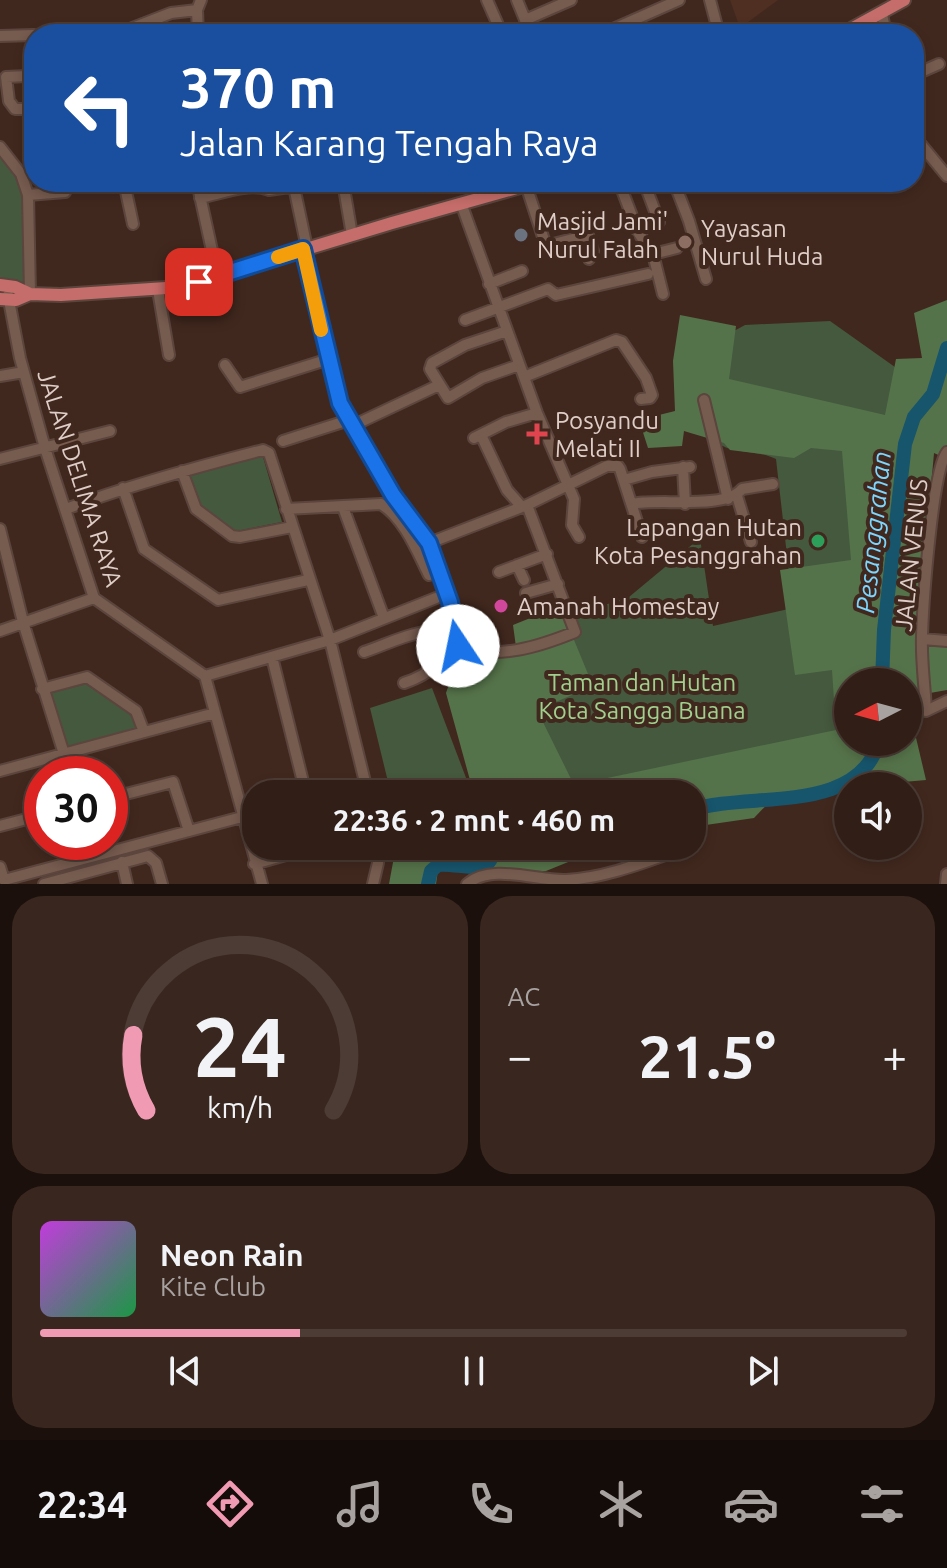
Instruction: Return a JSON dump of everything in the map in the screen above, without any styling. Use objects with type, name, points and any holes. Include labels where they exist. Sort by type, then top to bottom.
[{"type":"main road","points":[[862,24],[884,24],[897,2]]},
{"type":"main road","points":[[4,300],[30,294],[158,290],[218,278],[305,248],[502,192]]},
{"type":"main road","points":[[2,285],[30,294]]},
{"type":"street","points":[[487,0],[498,24]]},
{"type":"street","points":[[517,0],[527,24]]},
{"type":"street","points":[[525,20],[571,0]]},
{"type":"street","points":[[625,24],[679,0]]},
{"type":"street","points":[[710,0],[716,24]]},
{"type":"street","points":[[143,24],[199,5]]},
{"type":"street","points":[[0,36],[24,35]]},
{"type":"street","points":[[924,71],[939,64]]},
{"type":"street","points":[[24,76],[6,77],[4,101],[15,109],[24,109]]},
{"type":"street","points":[[0,147],[21,174],[24,183]]},
{"type":"street","points":[[924,148],[947,176]]},
{"type":"street","points":[[27,192],[30,294]]},
{"type":"street","points":[[28,195],[65,192]]},
{"type":"street","points":[[126,192],[133,224]]},
{"type":"street","points":[[199,192],[218,278]]},
{"type":"street","points":[[200,198],[226,192]]},
{"type":"street","points":[[295,192],[340,403],[393,495],[429,543],[456,628],[458,646],[450,664]]},
{"type":"street","points":[[345,192],[352,235]]},
{"type":"street","points":[[534,192],[546,246],[588,235],[593,251],[589,259]]},
{"type":"street","points":[[623,192],[638,232],[653,254],[663,294]]},
{"type":"street","points":[[648,192],[659,222]]},
{"type":"street","points":[[678,192],[706,279]]},
{"type":"street","points":[[461,203],[537,413],[568,486],[575,508],[572,525],[579,537]]},
{"type":"street","points":[[653,254],[677,248]]},
{"type":"street","points":[[489,284],[522,271]]},
{"type":"street","points":[[465,320],[548,289],[556,295],[648,274]]},
{"type":"street","name":"JALAN DELIMA RAYA","points":[[2,285],[45,448],[94,598],[205,676]]},
{"type":"street","points":[[158,290],[169,355]]},
{"type":"street","points":[[507,331],[465,345],[432,363],[430,369],[446,397],[451,397],[482,378],[519,365]]},
{"type":"street","points":[[524,377],[616,340],[622,342],[646,378],[652,395],[641,399]]},
{"type":"street","points":[[225,365],[240,387],[329,359]]},
{"type":"street","points":[[0,376],[22,364]]},
{"type":"street","points":[[283,441],[350,423],[439,385]]},
{"type":"street","points":[[704,400],[733,497],[751,542]]},
{"type":"street","points":[[458,646],[473,651],[511,652],[575,632],[547,554],[524,506],[507,490],[478,436],[506,422],[537,413]]},
{"type":"street","points":[[0,459],[110,431]]},
{"type":"street","points":[[66,509],[182,471],[263,450],[269,453],[330,640],[365,780]]},
{"type":"street","name":"JALAN VENUS","points":[[947,452],[942,458],[934,495],[922,639],[926,711],[947,701]]},
{"type":"street","points":[[429,543],[524,506],[607,466],[618,466],[642,537]]},
{"type":"street","points":[[624,480],[686,467],[685,504]]},
{"type":"street","points":[[182,471],[196,509],[232,536],[292,527]]},
{"type":"street","points":[[632,504],[685,504],[733,497],[742,489],[773,484]]},
{"type":"street","points":[[123,488],[144,549],[218,600],[308,580]]},
{"type":"street","points":[[286,509],[373,503],[388,508],[411,540],[429,575]]},
{"type":"street","points":[[343,507],[384,618]]},
{"type":"street","points":[[0,529],[42,689],[64,754]]},
{"type":"street","points":[[499,572],[547,554]]},
{"type":"street","points":[[517,565],[524,580]]},
{"type":"street","points":[[526,593],[558,584]]},
{"type":"street","points":[[0,631],[94,598]]},
{"type":"street","points":[[0,867],[4,880],[242,817],[205,676],[330,640],[436,598]]},
{"type":"street","points":[[364,652],[414,634],[456,628]]},
{"type":"street","points":[[404,683],[419,678],[438,662],[444,649],[442,632]]},
{"type":"street","points":[[922,639],[947,641]]},
{"type":"street","points":[[272,657],[303,780]]},
{"type":"street","points":[[42,689],[87,677],[136,711],[144,732]]},
{"type":"street","points":[[0,771],[215,713]]},
{"type":"street","points":[[128,793],[173,782],[189,831]]},
{"type":"street","points":[[0,826],[24,820]]},
{"type":"street","points":[[44,884],[78,879],[122,862],[148,856],[156,863],[162,884]]},
{"type":"street","points":[[253,860],[262,884]]},
{"type":"street","points":[[254,864],[268,860]]},
{"type":"street","points":[[373,884],[378,860]]},
{"type":"street","points":[[467,884],[476,877],[495,875],[565,880],[651,860]]},
{"type":"street","points":[[122,862],[127,884]]},
{"type":"street","points":[[946,884],[947,874]]},
{"type":"shaded area","points":[[730,0],[778,0],[745,24],[739,24]]},
{"type":"green space","points":[[0,154],[16,175],[23,195],[26,286],[0,279]]},
{"type":"green space","points":[[947,300],[947,459],[934,453],[918,632],[947,636],[947,690],[930,693],[922,708],[922,668],[834,668],[834,700],[832,670],[795,675],[780,570],[851,560],[842,451],[811,448],[794,458],[730,450],[724,443],[684,431],[682,446],[648,448],[639,420],[675,411],[673,361],[680,315],[736,326],[729,379],[885,415],[896,359],[922,358],[914,313]]},
{"type":"green space","name":"Taman dan Hutan Kota Sangga Buana","points":[[830,321],[933,394],[852,668],[834,668],[834,756],[850,756],[851,772],[834,772],[834,786],[826,789],[789,799],[766,801],[706,795],[706,780],[478,780],[483,648],[521,644],[571,616],[629,597],[700,538],[713,626],[793,608],[776,459],[731,449],[702,435],[690,433],[679,361],[745,325]]},
{"type":"green space","points":[[263,457],[282,522],[232,532],[196,502],[189,474]]},
{"type":"green space","points":[[560,606],[593,686],[537,710],[572,780],[470,780],[446,693],[463,643],[481,649],[516,647],[513,625]]},
{"type":"green space","points":[[82,674],[131,714],[138,729],[59,750],[39,689]]},
{"type":"green space","points":[[432,688],[467,780],[388,780],[370,708]]},
{"type":"green space","points":[[834,730],[834,756],[920,756],[926,780],[922,780],[922,772],[834,772],[834,788],[778,793],[754,818],[706,825],[706,780],[598,780]]},
{"type":"green space","points":[[393,860],[573,860],[546,871],[438,870],[436,884],[389,884]]},
{"type":"waterway","name":"Pesanggrahan","points":[[883,668],[905,444],[914,417],[933,394],[947,348]]},
{"type":"waterway","name":"Pesanggrahan","points":[[706,807],[825,791],[848,781],[867,765],[872,756]]},
{"type":"waterway","name":"Pesanggrahan","points":[[428,884],[431,871],[438,865],[474,867],[490,860]]},
{"type":"slow traffic","points":[[278,257],[303,249],[321,330]]},
{"type":"place","name":"Masjid Jami' Nurul Falah","points":[[521,235]]},
{"type":"place","name":"Yayasan Nurul Huda","points":[[685,242]]},
{"type":"place","name":"Posyandu Melati II","points":[[537,434]]},
{"type":"place","name":"Lapangan Hutan Kota Pesanggrahan","points":[[818,541]]},
{"type":"place","name":"Amanah Homestay","points":[[501,606]]},
{"type":"route","points":[[199,282],[303,249],[340,403],[393,495],[429,543],[450,602],[458,646]]}]
